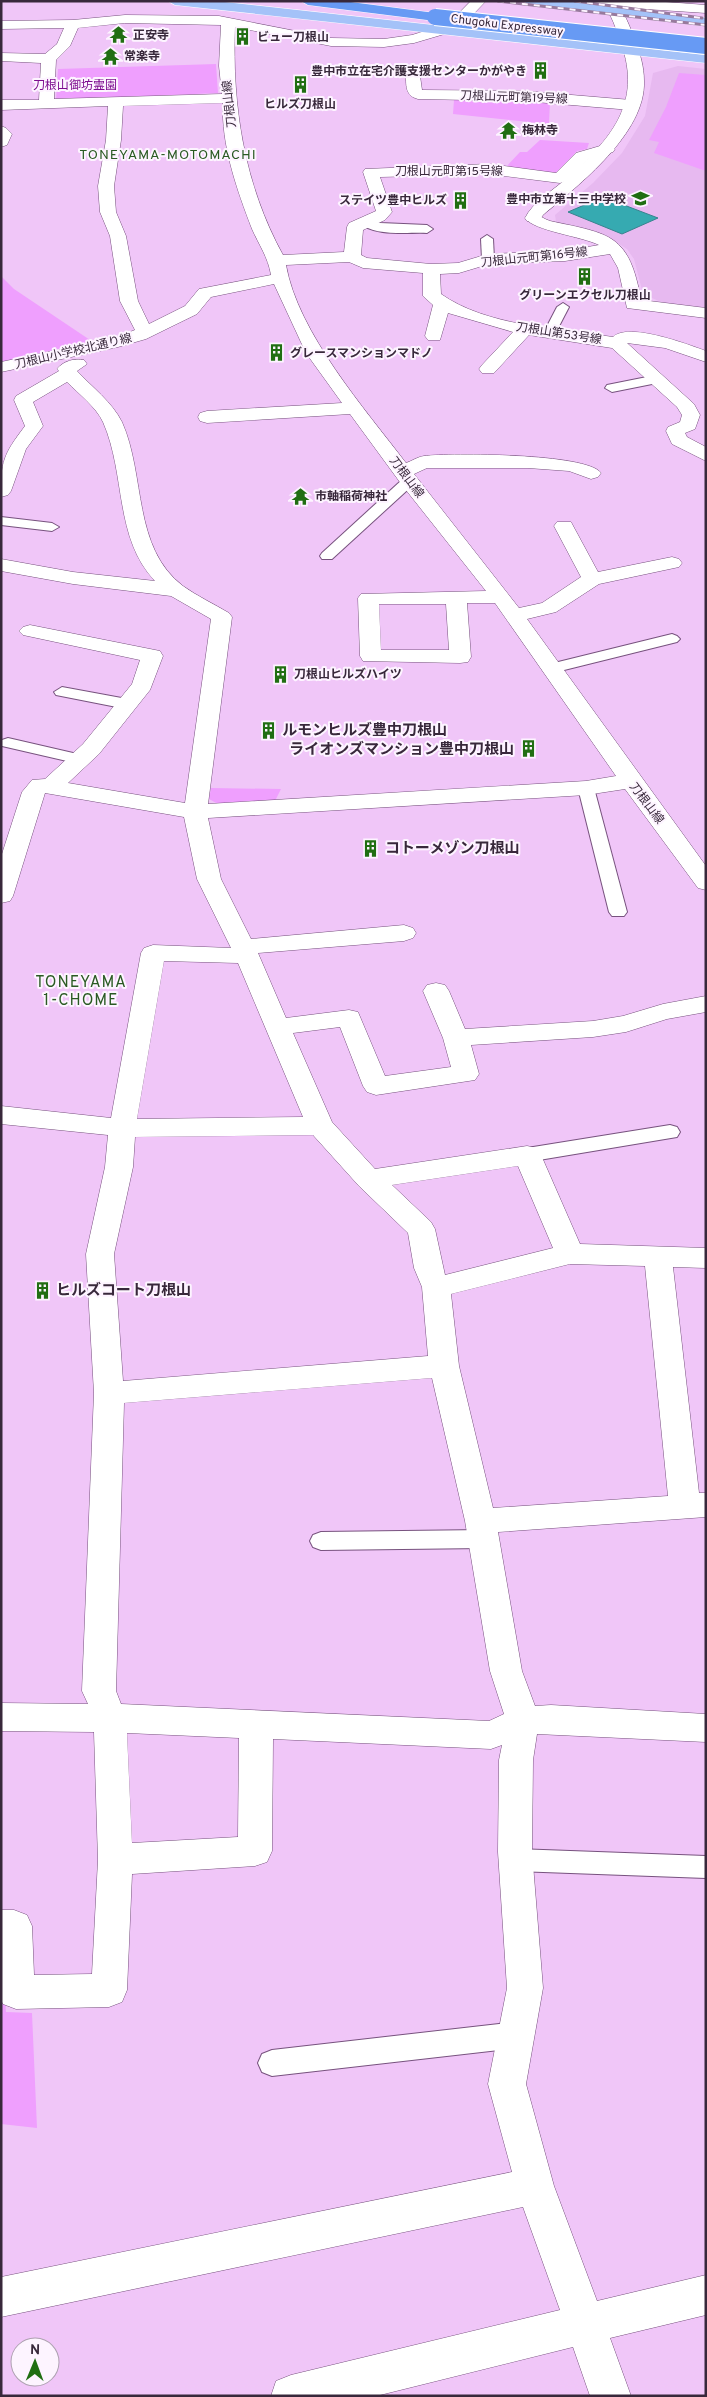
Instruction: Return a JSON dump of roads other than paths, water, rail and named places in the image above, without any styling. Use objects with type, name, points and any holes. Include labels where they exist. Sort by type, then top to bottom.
[{"type":"highway","name":"Chugoku Expressway","points":[[308,1],[496,11],[706,34]]},
{"type":"highway","name":"Chugoku Expressway","points":[[404,1],[443,9],[706,46]]},
{"type":"main road","points":[[175,1],[706,58]]},
{"type":"main road","points":[[530,1],[571,6],[612,6],[706,22]]},
{"type":"street","points":[[1,25],[73,24],[125,19],[228,21],[331,42],[398,42],[442,31],[455,25],[479,1]]},
{"type":"street","points":[[706,9],[655,5],[612,6],[635,60],[636,79],[631,105],[607,149],[581,175],[536,212],[533,218],[540,223],[596,237],[614,248],[623,259],[633,304],[620,340],[657,379],[686,404],[697,423],[675,431],[679,440],[706,455]]},
{"type":"street","name":"刀根山線","points":[[228,21],[226,66],[231,124],[245,189],[315,353],[406,476],[514,614],[630,781],[706,883]]},
{"type":"street","points":[[46,104],[49,59],[67,40],[73,24]]},
{"type":"street","points":[[1,57],[49,59]]},
{"type":"street","name":"刀根山元町第19号線","points":[[413,76],[414,90],[418,94],[556,97],[631,105]]},
{"type":"street","points":[[1,105],[115,102],[154,98],[230,98]]},
{"type":"street","points":[[1,491],[17,449],[34,426],[23,400],[68,371],[147,338],[143,334],[129,300],[118,236],[108,212],[106,186],[109,178],[113,131],[117,119],[115,102]]},
{"type":"street","points":[[1,131],[4,134],[1,142]]},
{"type":"street","name":"刀根山元町第15号線","points":[[366,222],[379,217],[384,212],[371,172],[489,169],[560,178],[582,156],[607,149]]},
{"type":"street","points":[[352,257],[355,227],[366,222]]},
{"type":"street","name":"刀根山元町第16号線","points":[[278,269],[352,257],[363,264],[431,269],[459,268],[488,260],[565,256],[614,248]]},
{"type":"street","name":"刀根山小学校北通り線","points":[[1,367],[118,342],[143,334],[191,310],[205,293],[278,269]]},
{"type":"street","points":[[431,269],[432,296],[441,305],[434,336]]},
{"type":"street","points":[[633,304],[706,313]]},
{"type":"street","name":"刀根山第53号線","points":[[441,305],[464,315],[525,328],[620,340],[668,343],[706,357]]},
{"type":"street","points":[[488,369],[525,328]]},
{"type":"street","points":[[1,380],[68,371]]},
{"type":"street","points":[[68,371],[111,420],[128,479],[132,510],[141,541],[156,570],[176,590],[222,617],[195,812],[209,880],[245,952],[320,1126],[369,1179],[421,1230],[428,1268],[436,1287],[444,1366],[483,1530],[506,1671],[523,1721],[516,1760],[516,1860],[525,1988],[507,2084],[535,2186],[611,2396]]},
{"type":"street","points":[[207,416],[356,408]]},
{"type":"street","points":[[406,476],[424,462],[528,462],[572,466],[592,473]]},
{"type":"street","points":[[564,526],[592,579]]},
{"type":"street","points":[[514,614],[549,608],[592,579],[672,563]]},
{"type":"street","points":[[1,565],[73,578],[176,590]]},
{"type":"street","points":[[456,598],[460,657],[371,656],[368,598],[501,597]]},
{"type":"street","points":[[30,631],[152,656],[142,686],[91,749],[51,786]]},
{"type":"street","points":[[1,896],[33,792],[40,784],[195,812],[586,788],[630,781]]},
{"type":"street","points":[[1,1926],[14,1926],[16,1992],[109,1990],[115,1860],[110,1718],[99,1691],[109,1393],[100,1254],[119,1167],[122,1128],[153,953],[245,952],[404,932]]},
{"type":"street","points":[[278,1028],[349,1018],[376,1086],[466,1074],[456,1038],[436,991]]},
{"type":"street","points":[[456,1038],[593,1029],[626,1024],[663,1012],[706,1004]]},
{"type":"street","points":[[1,1115],[122,1128],[320,1126]]},
{"type":"street","points":[[369,1179],[527,1154],[570,1254]]},
{"type":"street","points":[[436,1287],[570,1254],[706,1258]]},
{"type":"street","points":[[483,1530],[695,1505],[658,1256]]},
{"type":"street","points":[[109,1393],[444,1366]]},
{"type":"street","points":[[1,1716],[110,1718],[256,1726],[492,1735],[523,1721],[551,1719],[706,1728]]},
{"type":"street","points":[[115,1860],[255,1851],[256,1726]]},
{"type":"street","points":[[1,2297],[535,2186]]},
{"type":"street","points":[[290,2396],[586,2326],[706,2295]]},
{"type":"lane","points":[[366,222],[378,227],[427,229]]},
{"type":"lane","points":[[487,239],[488,260]]},
{"type":"lane","points":[[550,332],[564,307]]},
{"type":"lane","points":[[612,388],[657,379]]},
{"type":"lane","points":[[327,556],[406,476]]},
{"type":"lane","points":[[1,521],[52,528]]},
{"type":"lane","points":[[552,668],[672,639]]},
{"type":"lane","points":[[62,692],[127,704]]},
{"type":"lane","points":[[8,743],[80,759]]},
{"type":"lane","points":[[586,788],[618,912]]},
{"type":"lane","points":[[527,1154],[670,1132]]},
{"type":"lane","points":[[322,1541],[483,1530]]},
{"type":"lane","points":[[516,1860],[706,1867]]},
{"type":"lane","points":[[272,2063],[516,2035]]},
{"type":"railway","points":[[498,1],[706,25]]},
{"type":"railway","points":[[575,1],[702,18]]},
{"type":"place","name":"正安寺","points":[[119,35]]},
{"type":"place","name":"ビュー刀根山","points":[[243,37]]},
{"type":"place","name":"常楽寺","points":[[110,56]]},
{"type":"place","name":"豊中市立在宅介護支援センターかがやき","points":[[541,71]]},
{"type":"place","name":"ヒルズ刀根山","points":[[300,85]]},
{"type":"place","name":"梅林寺","points":[[508,130]]},
{"type":"place","name":"豊中市立第十三中学校","points":[[640,199]]},
{"type":"place","name":"ステイツ豊中ヒルズ","points":[[461,200]]},
{"type":"place","name":"グリーンエクセル刀根山","points":[[585,276]]},
{"type":"place","name":"グレースマンションマドノ","points":[[276,353]]},
{"type":"place","name":"市軸稲荷神社","points":[[301,496]]},
{"type":"place","name":"刀根山ヒルズハイツ","points":[[280,674]]},
{"type":"place","name":"ルモンヒルズ豊中刀根山","points":[[268,730]]},
{"type":"place","name":"ライオンズマンション豊中刀根山","points":[[528,749]]},
{"type":"place","name":"コトーメゾン刀根山","points":[[371,848]]},
{"type":"place","name":"ヒルズコート刀根山","points":[[42,1290]]},
{"type":"district","name":"TONEYAMA-MOTOMACHI","points":[[168,154]]},
{"type":"district","name":"TONEYAMA 1-CHOME","points":[[81,990]]},
{"type":"park label","name":"刀根山御坊霊園","points":[[75,85]]}]
